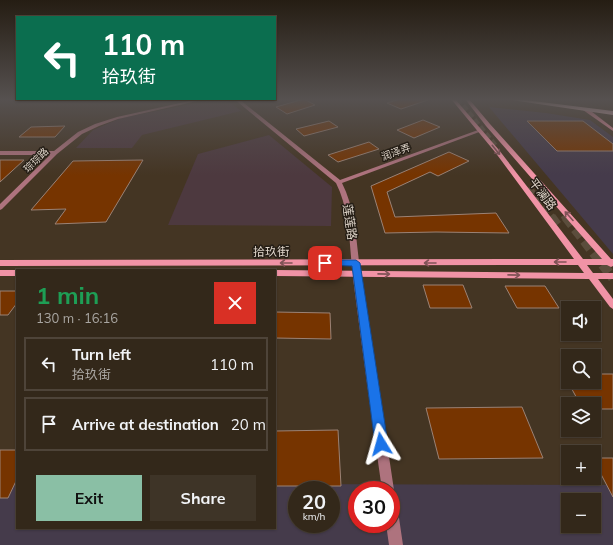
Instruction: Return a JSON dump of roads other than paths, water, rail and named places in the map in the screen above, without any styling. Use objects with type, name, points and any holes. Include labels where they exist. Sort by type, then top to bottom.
[{"type":"main road","name":"平澜路","points":[[474,124],[497,151],[613,306]]},
{"type":"main road","name":"平澜路","points":[[488,124],[612,263]]},
{"type":"main road","name":"拾玖街","points":[[0,263],[612,263]]},
{"type":"main road","points":[[0,273],[16,273]]},
{"type":"main road","name":"拾玖街","points":[[276,274],[613,276]]},
{"type":"street","name":"琮琮路","points":[[0,208],[55,153],[80,133],[99,124]]},
{"type":"street","points":[[268,124],[340,182]]},
{"type":"street","name":"润泽弄","points":[[340,182],[480,131]]},
{"type":"street","points":[[0,153],[55,153]]},
{"type":"street","name":"莲莲路","points":[[340,182],[350,208],[357,274],[387,481]]},
{"type":"street","points":[[394,533],[396,545]]},
{"type":"tunnel","points":[[478,124],[496,147]]},
{"type":"tunnel","points":[[528,188],[552,218]]},
{"type":"tunnel","points":[[551,217],[560,229]]},
{"type":"tunnel","points":[[566,217],[613,278]]}]
